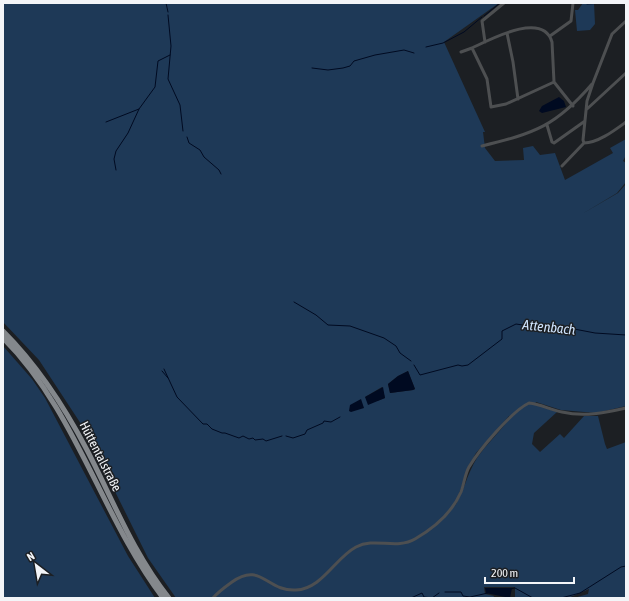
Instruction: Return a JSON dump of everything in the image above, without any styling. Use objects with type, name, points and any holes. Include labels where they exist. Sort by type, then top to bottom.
[{"type":"highway","name":"Hüttentalstraße","points":[[3,331],[30,360],[56,395],[87,450],[135,546],[169,598]]},
{"type":"highway","name":"Hüttentalstraße","points":[[3,338],[26,363],[52,398],[82,452],[134,555],[163,598]]},
{"type":"street","points":[[485,42],[482,21],[504,3]]},
{"type":"street","points":[[550,36],[571,21],[573,3]]},
{"type":"street","points":[[584,143],[586,109],[593,83],[612,34],[626,20]]},
{"type":"street","points":[[460,52],[514,30],[537,27],[550,36],[554,82],[573,106]]},
{"type":"street","points":[[507,33],[518,99]]},
{"type":"street","points":[[472,48],[487,79],[491,107],[506,104],[554,82]]},
{"type":"street","points":[[586,109],[626,72]]},
{"type":"street","points":[[482,146],[519,137],[547,125],[573,106],[593,83]]},
{"type":"street","points":[[547,125],[552,142],[554,143],[585,122]]},
{"type":"street","points":[[562,166],[584,143],[589,143],[611,132],[626,122]]},
{"type":"street","points":[[214,598],[233,581],[249,574],[256,575],[282,588],[302,590],[318,580],[346,554],[358,546],[370,543],[400,544],[415,539],[440,522],[450,511],[458,500],[469,467],[512,415],[529,403],[536,403],[561,412],[596,415],[626,408]]},
{"type":"shaded area","points":[[3,3],[499,3],[444,42],[485,132],[483,132],[485,148],[495,161],[524,160],[523,148],[533,146],[540,155],[555,153],[565,180],[613,153],[610,148],[626,139],[626,155],[623,161],[626,163],[626,182],[617,193],[582,214],[618,193],[626,184],[626,406],[596,413],[561,410],[536,402],[535,404],[557,412],[534,433],[532,444],[540,452],[560,434],[564,438],[584,416],[598,416],[607,449],[626,442],[626,598],[574,598],[588,594],[589,589],[568,598],[515,598],[515,587],[484,587],[485,594],[494,596],[493,598],[176,598],[148,558],[83,427],[39,360],[3,322]],"holes":[[[408,371],[415,389],[390,393],[388,384],[398,376]],[[382,387],[385,398],[377,401],[365,397]],[[512,415],[477,458],[455,506],[468,467],[476,453],[509,416]]]},
{"type":"shaded area","points":[[583,3],[594,3],[595,24],[590,30],[577,31],[575,10],[578,10]]},
{"type":"shaded area","points":[[559,97],[564,101],[566,107],[542,113],[539,111],[542,106]]},
{"type":"shaded area","points":[[3,346],[32,379],[45,398],[128,556],[155,598],[3,598]]},
{"type":"shaded area","points":[[408,371],[415,389],[390,393],[388,384],[398,376]]},
{"type":"shaded area","points":[[383,387],[385,398],[368,405],[365,397]]},
{"type":"shaded area","points":[[361,399],[364,408],[351,412],[349,411],[350,405]]},
{"type":"shaded area","points":[[485,588],[512,588],[510,598],[486,593]]},
{"type":"waterway","points":[[166,3],[168,12]]},
{"type":"waterway","points":[[484,16],[500,3]]},
{"type":"waterway","points":[[587,4],[607,3]]},
{"type":"waterway","points":[[168,15],[171,46],[168,79],[180,105],[183,131]]},
{"type":"waterway","points":[[426,47],[443,43],[464,32],[482,17]]},
{"type":"waterway","points":[[312,68],[328,70],[343,68],[350,66],[354,61],[375,55],[404,50],[414,53]]},
{"type":"waterway","points":[[116,170],[114,159],[116,151],[128,133],[139,109],[155,87],[158,61],[170,55]]},
{"type":"waterway","points":[[106,122],[139,109]]},
{"type":"waterway","points":[[187,137],[189,143],[200,150],[204,157],[219,170],[221,174]]},
{"type":"waterway","points":[[294,302],[316,315],[328,325],[350,326],[384,338],[396,346],[400,353],[411,361]]},
{"type":"waterway","name":"Attenbach","points":[[414,365],[420,375],[458,365],[468,365],[502,339],[502,331],[516,324],[549,329],[569,328],[595,333],[626,335]]},
{"type":"waterway","points":[[164,369],[177,397],[203,424],[207,424],[212,429],[222,433],[239,438],[243,436],[249,439],[263,439],[266,441],[282,436]]},
{"type":"waterway","points":[[162,371],[168,378]]},
{"type":"waterway","points":[[286,436],[293,438],[305,434],[307,430],[323,423],[324,421],[331,422],[340,417]]},
{"type":"waterway","points":[[561,598],[580,593],[621,567],[626,566]]},
{"type":"waterway","points":[[510,589],[515,588],[533,598]]},
{"type":"waterway","points":[[445,592],[461,592],[463,596],[470,597],[488,593]]},
{"type":"waterway","points":[[411,598],[422,593],[424,597],[432,598],[439,593]]}]
